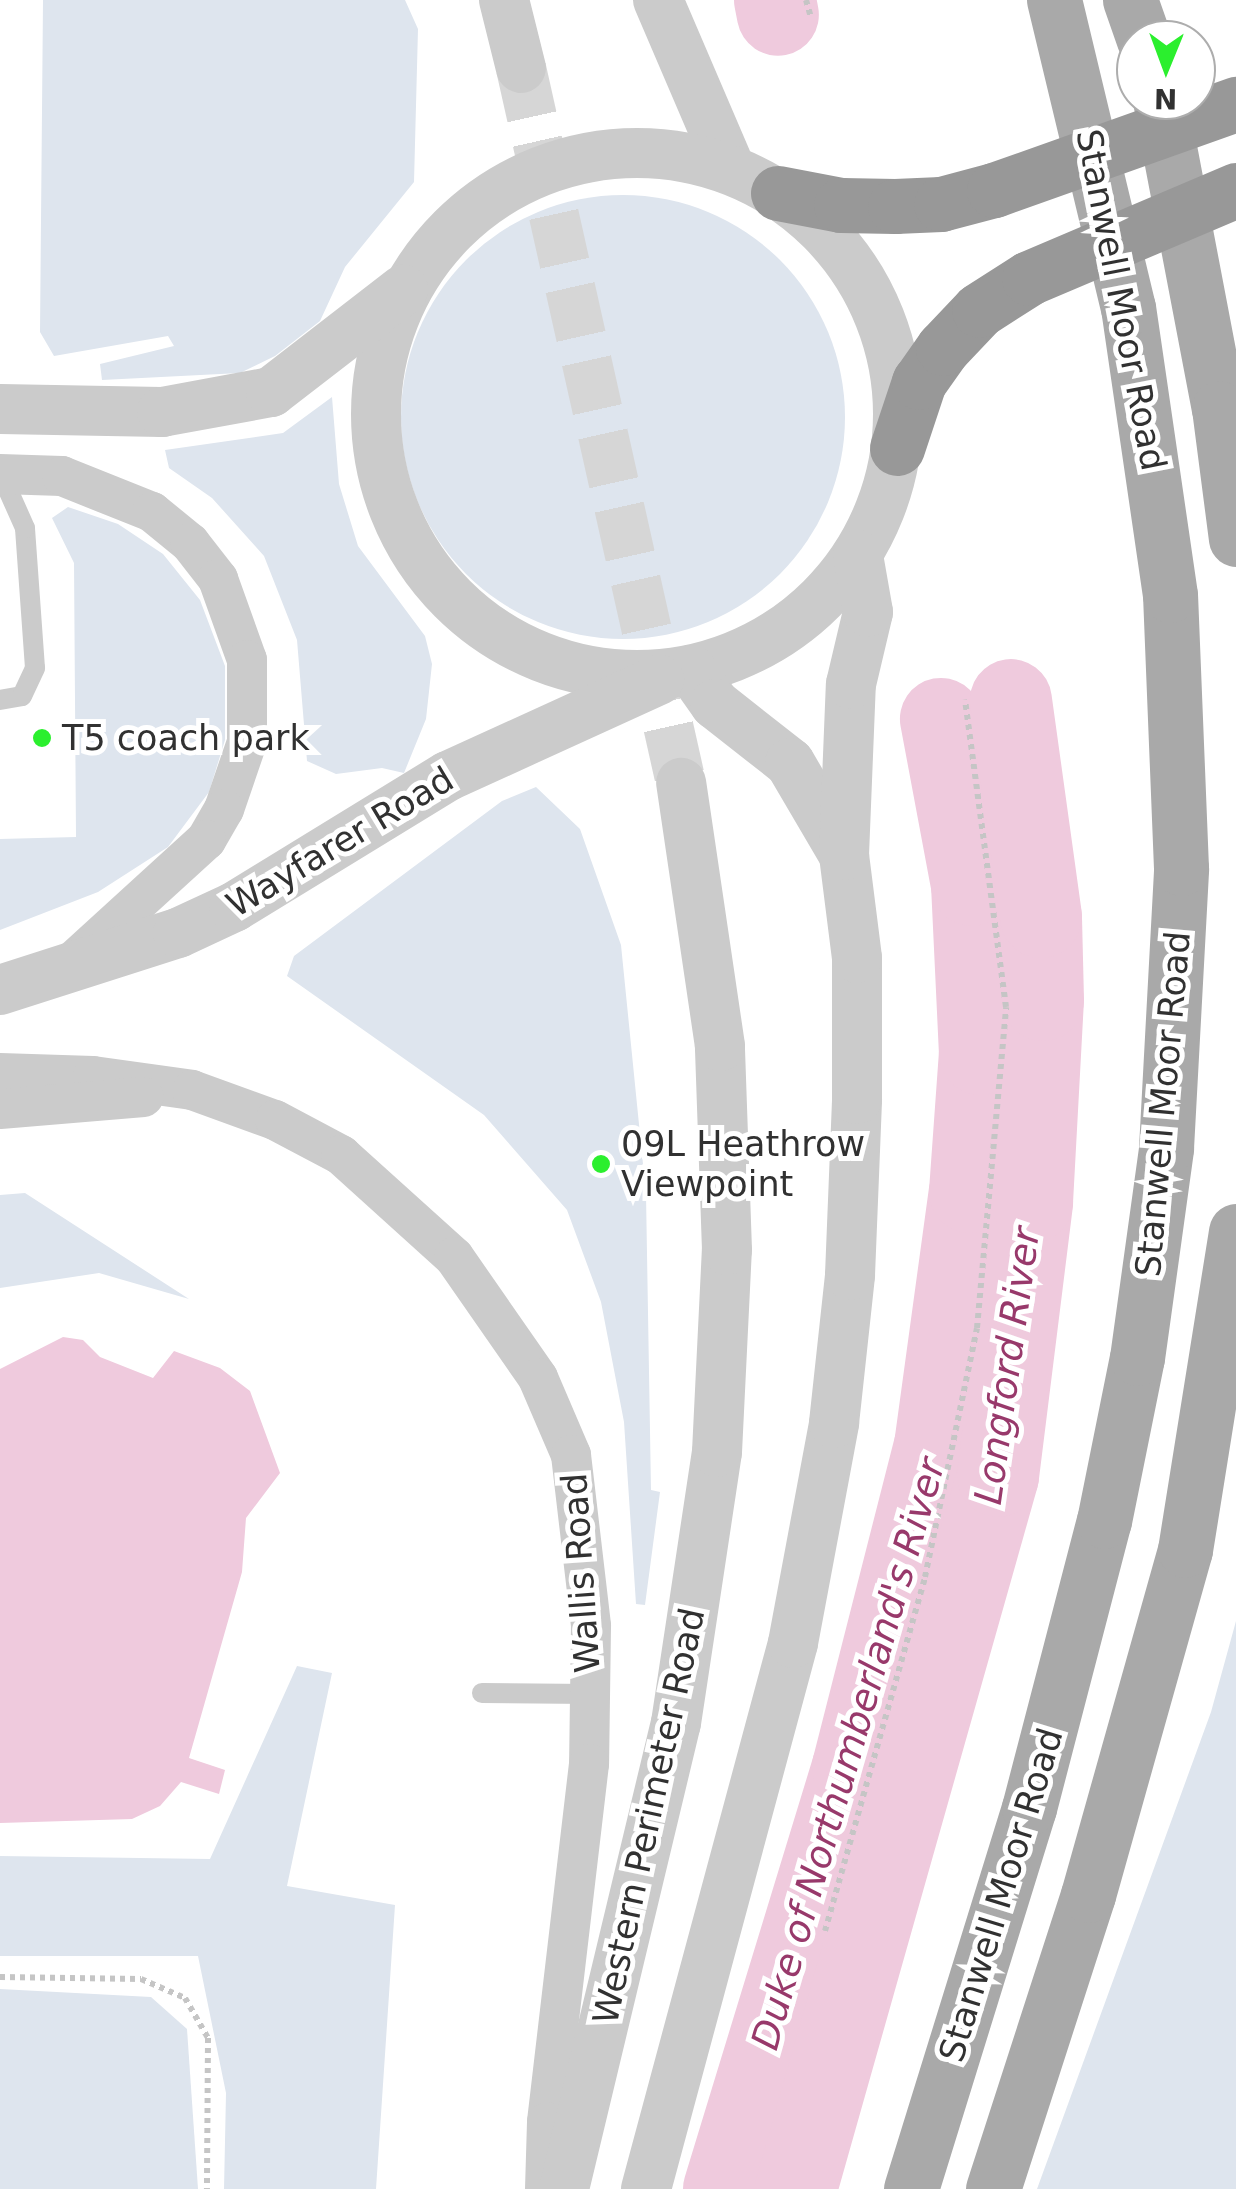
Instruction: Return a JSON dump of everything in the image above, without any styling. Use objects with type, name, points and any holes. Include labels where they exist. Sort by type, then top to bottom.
[{"type":"highway","points":[[778,193],[841,205],[941,204],[994,190],[1236,104]]},
{"type":"highway","points":[[897,448],[919,382],[943,348],[979,310],[1030,278],[1236,190]]},
{"type":"main road","name":"Stanwell Moor Road","points":[[912,2189],[1029,1808],[1104,1521],[1146,1299],[1170,1092],[1181,868],[1168,579],[1128,308],[1054,0]]},
{"type":"main road","name":"Stanwell Moor Road","points":[[1164,120],[1218,408],[1236,539]]},
{"type":"main road","points":[[992,2189],[1088,1895],[1180,1568],[1236,1231]]},
{"type":"street","points":[[504,0],[521,68]]},
{"type":"street","points":[[658,0],[730,168]]},
{"type":"street","name":"Wayfarer Road","points":[[0,990],[59,974],[234,907],[448,776],[682,672],[756,647],[814,608],[858,555],[890,486],[897,448],[898,389],[878,312],[861,277],[824,230],[778,193],[730,168],[639,152],[546,168],[466,215],[407,287]]},
{"type":"street","points":[[0,410],[162,412],[271,392],[407,287]]},
{"type":"street","points":[[407,287],[378,373],[374,419],[388,494],[413,550],[478,622],[522,648],[587,670],[682,672],[715,704],[790,763],[844,855]]},
{"type":"street","points":[[1,474],[62,476],[152,512],[190,544],[218,579],[247,660],[247,742],[224,810],[206,840],[59,974]]},
{"type":"street","points":[[646,2189],[793,1643],[829,1458],[850,1274],[857,1099],[856,958],[844,855],[848,716],[868,612],[858,555]]},
{"type":"street","name":"Western Perimeter Road","points":[[564,2189],[676,1723],[717,1452],[726,1250],[720,1046],[681,783]]},
{"type":"street","name":"Wallis Road","points":[[0,1073],[93,1076],[192,1090],[275,1120],[341,1155],[401,1203],[492,1307],[538,1378],[572,1456],[590,1595],[589,1764],[547,2122],[546,2189]]},
{"type":"street","points":[[0,1109],[192,1090]]},
{"type":"lane","points":[[0,700],[22,696],[35,668],[24,528],[1,474]]},
{"type":"lane","points":[[482,1694],[590,1694]]},
{"type":"path","points":[[806,0],[811,18]]},
{"type":"path","points":[[825,1931],[925,1577],[976,1328],[1006,1006],[965,700]]},
{"type":"path","points":[[0,1977],[141,1980],[185,1998],[208,2038],[207,2189]]},
{"type":"shaded area","points":[[43,0],[405,0],[418,29],[414,182],[345,267],[320,321],[275,356],[240,373],[102,380],[100,364],[174,346],[168,336],[54,356],[40,332]]},
{"type":"shaded area","points":[[623,195],[666,199],[708,212],[746,232],[780,260],[808,294],[828,332],[841,374],[845,417],[841,460],[828,502],[808,540],[780,574],[746,602],[708,622],[666,635],[623,639],[580,635],[538,622],[500,602],[466,574],[438,540],[418,502],[405,460],[401,417],[405,374],[418,332],[438,294],[466,260],[500,232],[538,212],[580,199]]},
{"type":"shaded area","points":[[332,397],[339,484],[358,546],[425,636],[432,664],[426,719],[404,773],[382,768],[336,774],[307,761],[297,640],[264,556],[212,498],[169,468],[165,450],[283,433]]},
{"type":"shaded area","points":[[68,507],[118,524],[163,554],[200,600],[225,666],[225,740],[209,792],[168,847],[98,892],[0,930],[0,839],[76,837],[74,563],[52,518]]},
{"type":"shaded area","points":[[536,787],[580,829],[621,945],[646,1194],[651,1490],[660,1492],[645,1605],[636,1604],[624,1422],[601,1302],[567,1210],[484,1115],[287,976],[294,956],[502,801]]},
{"type":"shaded area","points":[[25,1193],[189,1299],[99,1273],[0,1288],[0,1195]]},
{"type":"shaded area","points":[[63,1337],[83,1340],[100,1357],[153,1378],[174,1351],[220,1368],[250,1391],[280,1473],[246,1518],[242,1572],[189,1758],[225,1770],[219,1794],[181,1782],[160,1806],[132,1819],[0,1823],[0,1369]]},
{"type":"shaded area","points":[[1236,1621],[1236,2189],[1037,2189],[1211,1712]]},
{"type":"shaded area","points":[[297,1666],[332,1673],[287,1886],[395,1905],[376,2189],[224,2189],[226,2093],[198,1956],[0,1956],[0,1856],[210,1859]]},
{"type":"shaded area","points":[[0,1989],[151,1997],[187,2029],[198,2189],[0,2189]]},
{"type":"waterway","name":"Duke of Northumberland's River","points":[[775,0],[778,15]]},
{"type":"waterway","name":"Longford River","points":[[796,2189],[998,1476],[1032,1202],[1043,1000],[1041,917],[1011,700]]},
{"type":"waterway","name":"Duke of Northumberland's River","points":[[724,2189],[853,1767],[935,1446],[970,1192],[980,1054],[972,885],[941,719]]},
{"type":"tunnel","points":[[521,68],[681,783]]},
{"type":"place","name":"T5 coach park","points":[[42,738]]},
{"type":"place","name":"09L Heathrow Viewpoint","points":[[601,1164]]}]
